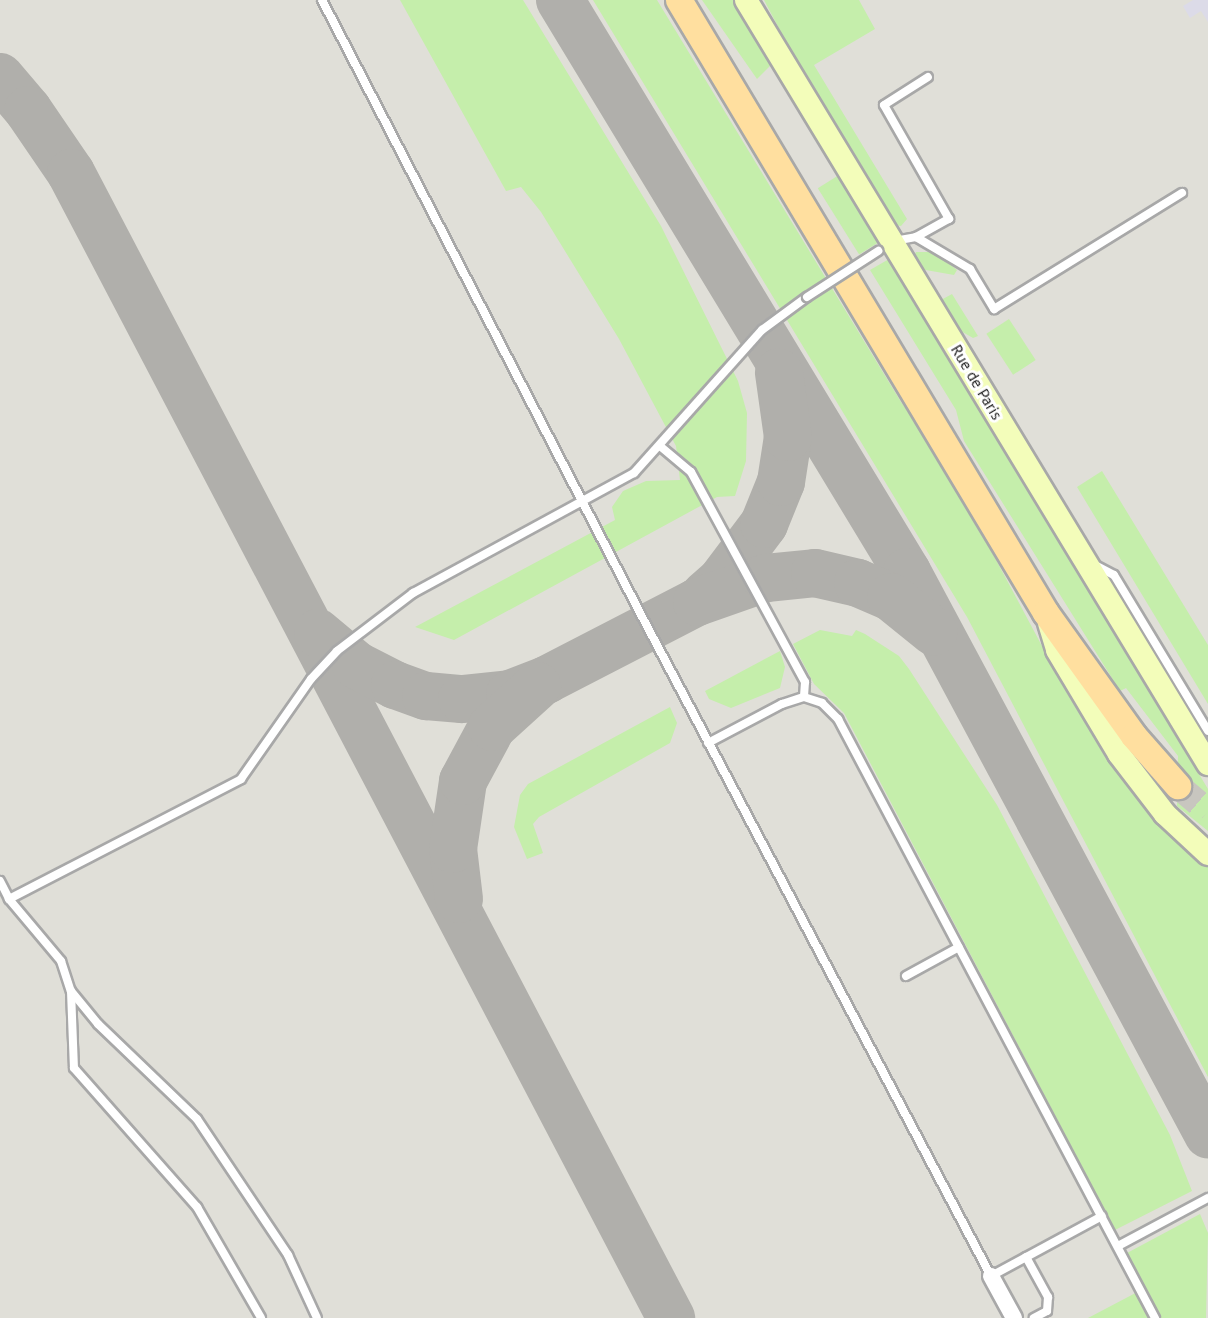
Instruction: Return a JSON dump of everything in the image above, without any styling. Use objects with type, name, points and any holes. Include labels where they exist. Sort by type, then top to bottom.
[{"type":"main road","points":[[679,0],[1046,613],[1134,736],[1178,786]]},
{"type":"street","name":"Rue de Paris","points":[[746,0],[886,246],[1084,559],[1208,764]]},
{"type":"street","points":[[1046,613],[1057,650],[1119,754],[1166,814],[1208,854]]},
{"type":"street","points":[[991,1276],[1017,1318]]},
{"type":"lane","points":[[322,0],[582,503],[991,1276],[1102,1216]]},
{"type":"lane","points":[[9,899],[241,779],[326,660],[371,622],[413,593],[582,503],[634,472],[660,446],[762,330],[807,297],[886,246],[916,237],[949,219],[884,105],[928,77]]},
{"type":"lane","points":[[916,237],[970,269],[994,309],[1182,193]]},
{"type":"lane","points":[[660,446],[691,472],[805,682],[804,697]]},
{"type":"lane","points":[[1084,559],[1114,576],[1208,731]]},
{"type":"lane","points":[[708,743],[782,704],[804,697],[822,703],[838,719],[1155,1318]]},
{"type":"lane","points":[[0,881],[9,899],[61,962],[71,991],[74,1068],[136,1133],[197,1207],[261,1318]]},
{"type":"lane","points":[[906,976],[959,947]]},
{"type":"lane","points":[[71,991],[98,1024],[197,1119],[288,1255],[317,1318]]},
{"type":"lane","points":[[1118,1246],[1208,1198]]},
{"type":"lane","points":[[1026,1257],[1048,1297],[1047,1311],[1034,1318]]},
{"type":"shaded area","points":[[0,0],[1208,0],[1208,1318],[0,1318]]},
{"type":"shaded area","points":[[1193,0],[1208,0],[1208,22],[1201,11],[1190,18],[1183,6]]},
{"type":"green space","points":[[400,0],[523,0],[661,226],[738,381],[747,413],[746,461],[735,496],[717,497],[454,640],[415,627],[615,520],[612,507],[623,491],[646,481],[680,480],[676,446],[619,339],[541,212],[521,187],[506,191]]},
{"type":"green space","points":[[593,0],[657,0],[901,402],[940,455],[1042,646],[1168,831],[1208,865],[1208,1077],[967,617]]},
{"type":"green space","points":[[702,0],[734,0],[772,64],[757,79]]},
{"type":"green space","points":[[764,0],[859,0],[875,29],[814,65],[907,219],[901,226],[895,225],[802,72]]},
{"type":"green space","points":[[839,175],[880,241],[859,254],[818,188]]},
{"type":"green space","points":[[916,252],[935,252],[957,270],[954,275],[920,269],[913,258]]},
{"type":"green space","points":[[889,259],[1208,789],[1208,831],[1177,806],[1178,756],[1126,688],[1120,691],[964,441],[956,410],[870,270]]},
{"type":"green space","points":[[952,294],[978,336],[973,338],[959,330],[948,313],[941,300]]},
{"type":"green space","points":[[1009,319],[1036,360],[1013,375],[986,334]]},
{"type":"green space","points":[[1102,471],[1208,645],[1208,704],[1077,487]]},
{"type":"green space","points":[[820,630],[852,636],[856,630],[899,656],[909,669],[997,805],[1170,1135],[1192,1191],[1115,1230],[844,713],[814,684],[793,644]]},
{"type":"green space","points":[[780,651],[785,667],[780,688],[731,708],[709,699],[705,691]]},
{"type":"green space","points":[[670,707],[677,723],[670,743],[539,817],[533,824],[543,853],[527,859],[514,827],[520,795],[528,784]]},
{"type":"green space","points":[[1200,1214],[1208,1233],[1206,1318],[1088,1318],[1145,1288],[1127,1253]]},
{"type":"taxiway","points":[[560,0],[907,572],[1208,1134]]},
{"type":"taxiway","points":[[0,77],[28,110],[71,173],[671,1318]]},
{"type":"taxiway","points":[[705,595],[722,580],[764,524],[781,482],[788,437],[779,373]]},
{"type":"taxiway","points":[[318,633],[356,665],[395,685],[426,696],[462,699],[510,694],[546,680],[697,602],[766,578],[815,573],[858,583],[891,597],[934,632]]},
{"type":"taxiway","points":[[459,899],[453,849],[463,781],[492,727],[537,686]]},
{"type":"tunnel","points":[[1178,786],[1208,811]]}]
